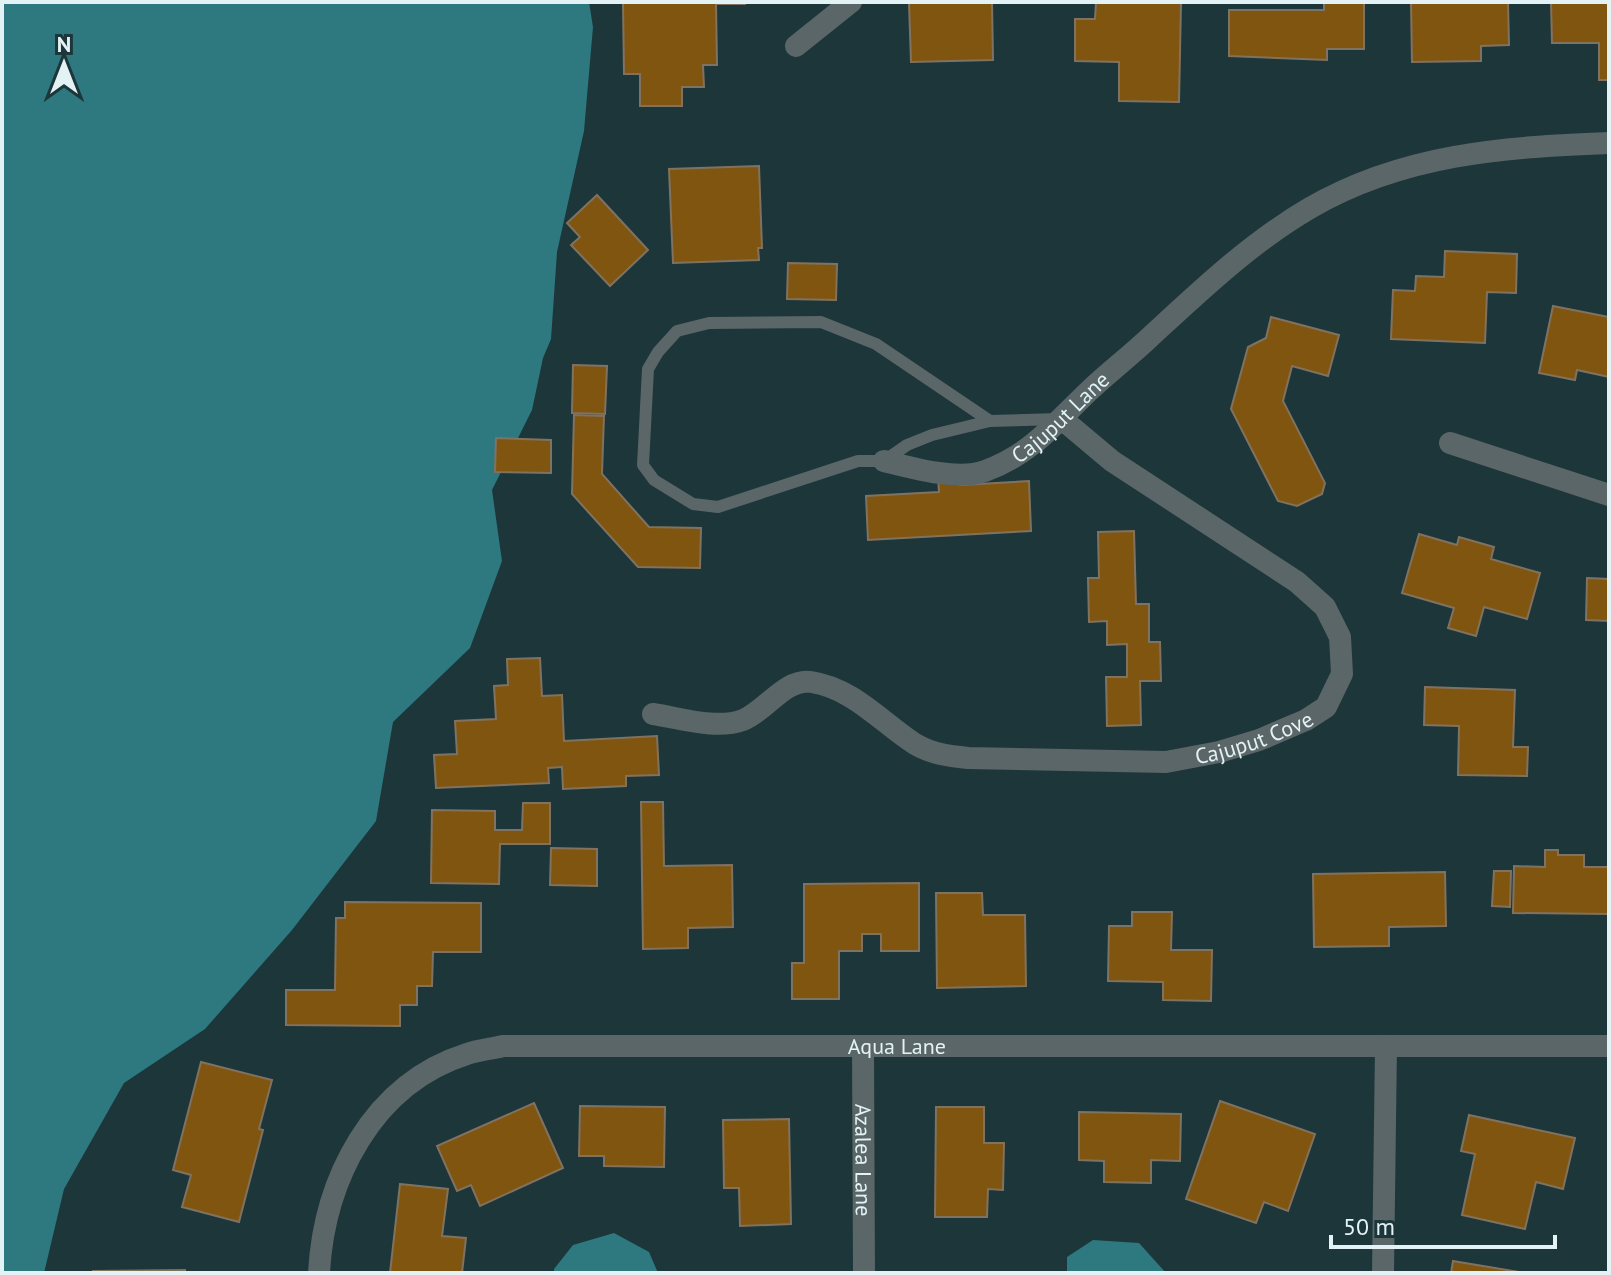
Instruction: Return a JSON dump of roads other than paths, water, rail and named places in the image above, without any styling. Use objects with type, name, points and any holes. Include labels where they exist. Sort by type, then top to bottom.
[{"type":"street","points":[[796,46],[851,2]]},
{"type":"street","name":"Cajuput Lane","points":[[884,461],[935,474],[984,472],[1041,440],[1089,390],[1222,270],[1310,208],[1389,172],[1448,157],[1516,147],[1609,143]]},
{"type":"street","name":"Cajuput Cove","points":[[653,714],[721,724],[743,720],[764,708],[779,694],[796,684],[809,681],[869,708],[917,745],[938,754],[968,758],[1166,762],[1219,752],[1259,740],[1306,720],[1326,707],[1342,674],[1340,637],[1325,607],[1297,582],[1112,461],[1062,419]]},
{"type":"street","points":[[1450,443],[1609,495]]},
{"type":"street","name":"Aqua Lane","points":[[319,1273],[322,1235],[330,1201],[343,1167],[360,1137],[404,1088],[466,1054],[503,1046],[1609,1046]]},
{"type":"street","points":[[1383,1273],[1386,1046]]},
{"type":"street","name":"Azalea Lane","points":[[863,1048],[864,1273]]},
{"type":"lane","name":"Cajuput Lane","points":[[884,461],[858,461],[718,507],[693,504],[654,480],[643,465],[648,369],[677,331],[709,323],[821,322],[876,344],[990,421]]},
{"type":"lane","points":[[884,461],[907,445],[932,435],[990,421],[1062,419]]},
{"type":"water","points":[[2,2],[589,2],[593,27],[584,131],[557,252],[551,339],[543,358],[532,410],[492,490],[502,561],[470,648],[393,722],[376,821],[292,930],[205,1029],[124,1083],[64,1189],[44,1273],[2,1273]]},
{"type":"water","points":[[614,1233],[649,1252],[658,1273],[554,1273],[573,1245]]},
{"type":"water","points":[[1093,1240],[1139,1243],[1166,1273],[1067,1273],[1067,1257]]}]
